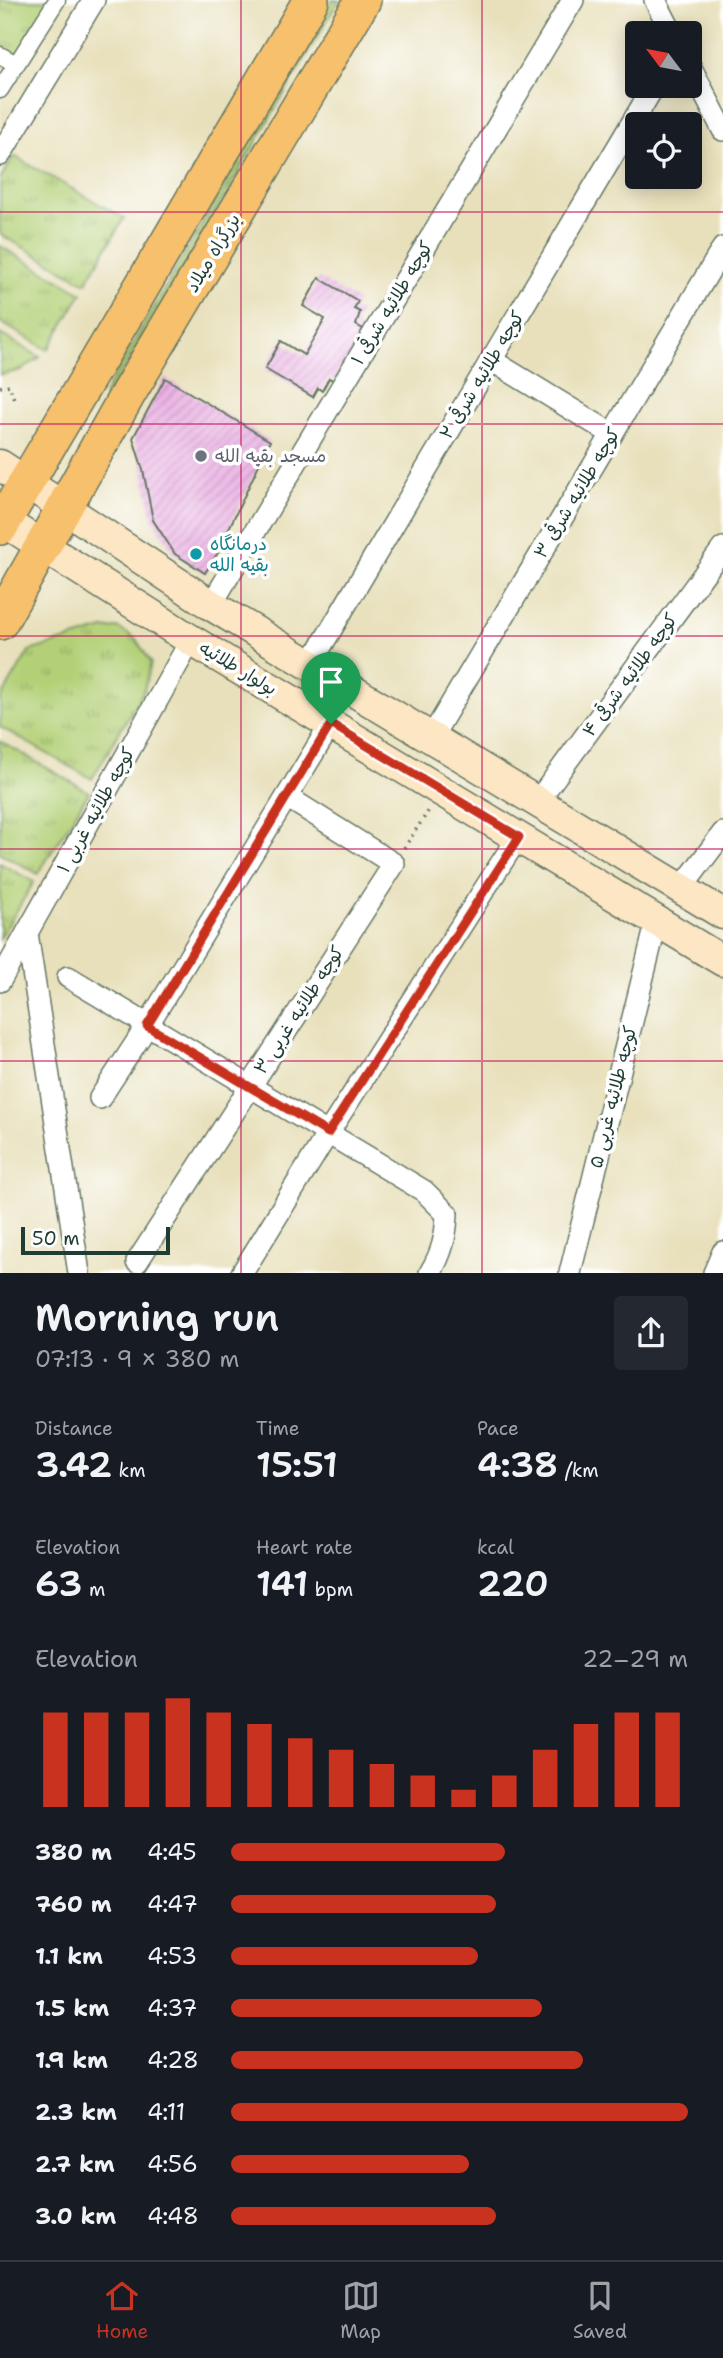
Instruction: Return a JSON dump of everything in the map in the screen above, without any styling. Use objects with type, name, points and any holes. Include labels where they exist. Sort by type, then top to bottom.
[{"type":"highway","points":[[1,522],[13,474],[311,0]]},
{"type":"highway","name":"بزرگراه میلاد","points":[[43,546],[129,392],[363,0]]},
{"type":"highway","points":[[0,622],[43,546]]},
{"type":"main road","points":[[13,474],[211,605],[723,914]]},
{"type":"main road","name":"بولوار طلائیه","points":[[1,522],[723,961]]},
{"type":"street","points":[[0,90],[57,0]]},
{"type":"street","name":"کوچه طلائیه شرقی ۱","points":[[211,605],[573,0]]},
{"type":"street","points":[[655,0],[666,21]]},
{"type":"street","points":[[0,155],[85,3]]},
{"type":"street","points":[[0,55],[16,64]]},
{"type":"street","points":[[702,89],[723,130]]},
{"type":"street","name":"کوچه طلائیه شرقی ۲","points":[[310,665],[647,98]]},
{"type":"street","name":"کوچه طلائیه شرقی ۳","points":[[431,738],[723,248]]},
{"type":"street","points":[[491,360],[612,434]]},
{"type":"street","name":"کوچه طلائیه شرقی ۴","points":[[537,802],[723,548]]},
{"type":"street","name":"کوچه طلائیه غربی ۱","points":[[0,981],[191,639]]},
{"type":"street","points":[[100,1098],[147,1026],[331,724]]},
{"type":"street","points":[[286,797],[394,864]]},
{"type":"street","points":[[681,889],[723,833]]},
{"type":"street","points":[[242,1273],[328,1133],[519,837]]},
{"type":"street","name":"کوچه طلائیه غربی ۳","points":[[137,1262],[394,864]]},
{"type":"street","name":"کوچه طلائیه غربی ۵","points":[[570,1273],[657,920]]},
{"type":"street","points":[[27,933],[79,1273]]},
{"type":"street","points":[[68,977],[424,1191],[447,1214],[446,1234],[440,1256],[430,1273]]},
{"type":"street","points":[[714,1273],[723,1252]]},
{"type":"path","points":[[0,387],[9,385],[13,399]]},
{"type":"path","points":[[394,864],[442,791]]},
{"type":"green space","points":[[0,0],[53,0],[15,60],[0,51]]},
{"type":"green space","points":[[332,0],[339,0],[104,398],[115,374]]},
{"type":"green space","points":[[14,156],[124,218],[86,283],[0,234],[0,179]]},
{"type":"green space","points":[[0,246],[82,293],[48,350],[0,322]]},
{"type":"green space","points":[[0,334],[40,357],[22,370],[0,375]]},
{"type":"green space","points":[[118,628],[136,639],[151,663],[144,690],[92,779],[0,727],[0,700],[29,651],[104,629]]},
{"type":"green space","points":[[0,741],[89,792],[38,874],[0,853]]},
{"type":"green space","points":[[0,863],[34,882],[0,938]]},
{"type":"building","points":[[319,278],[358,301],[354,309],[360,312],[356,325],[363,329],[356,342],[360,344],[334,381],[329,378],[322,391],[318,388],[313,397],[265,369],[281,341],[304,355],[325,319],[303,306]]},
{"type":"building","name":"مسجد بقیه الله","points":[[165,378],[270,441],[217,554],[205,573],[175,554],[153,520],[143,470],[133,438]]},
{"type":"place","name":"مسجد بقیه الله","points":[[201,456]]},
{"type":"place","name":"درمانگاه بقیه الله","points":[[196,554]]},
{"type":"route","points":[[331,724],[519,837],[328,1133],[147,1026],[331,724]]}]
